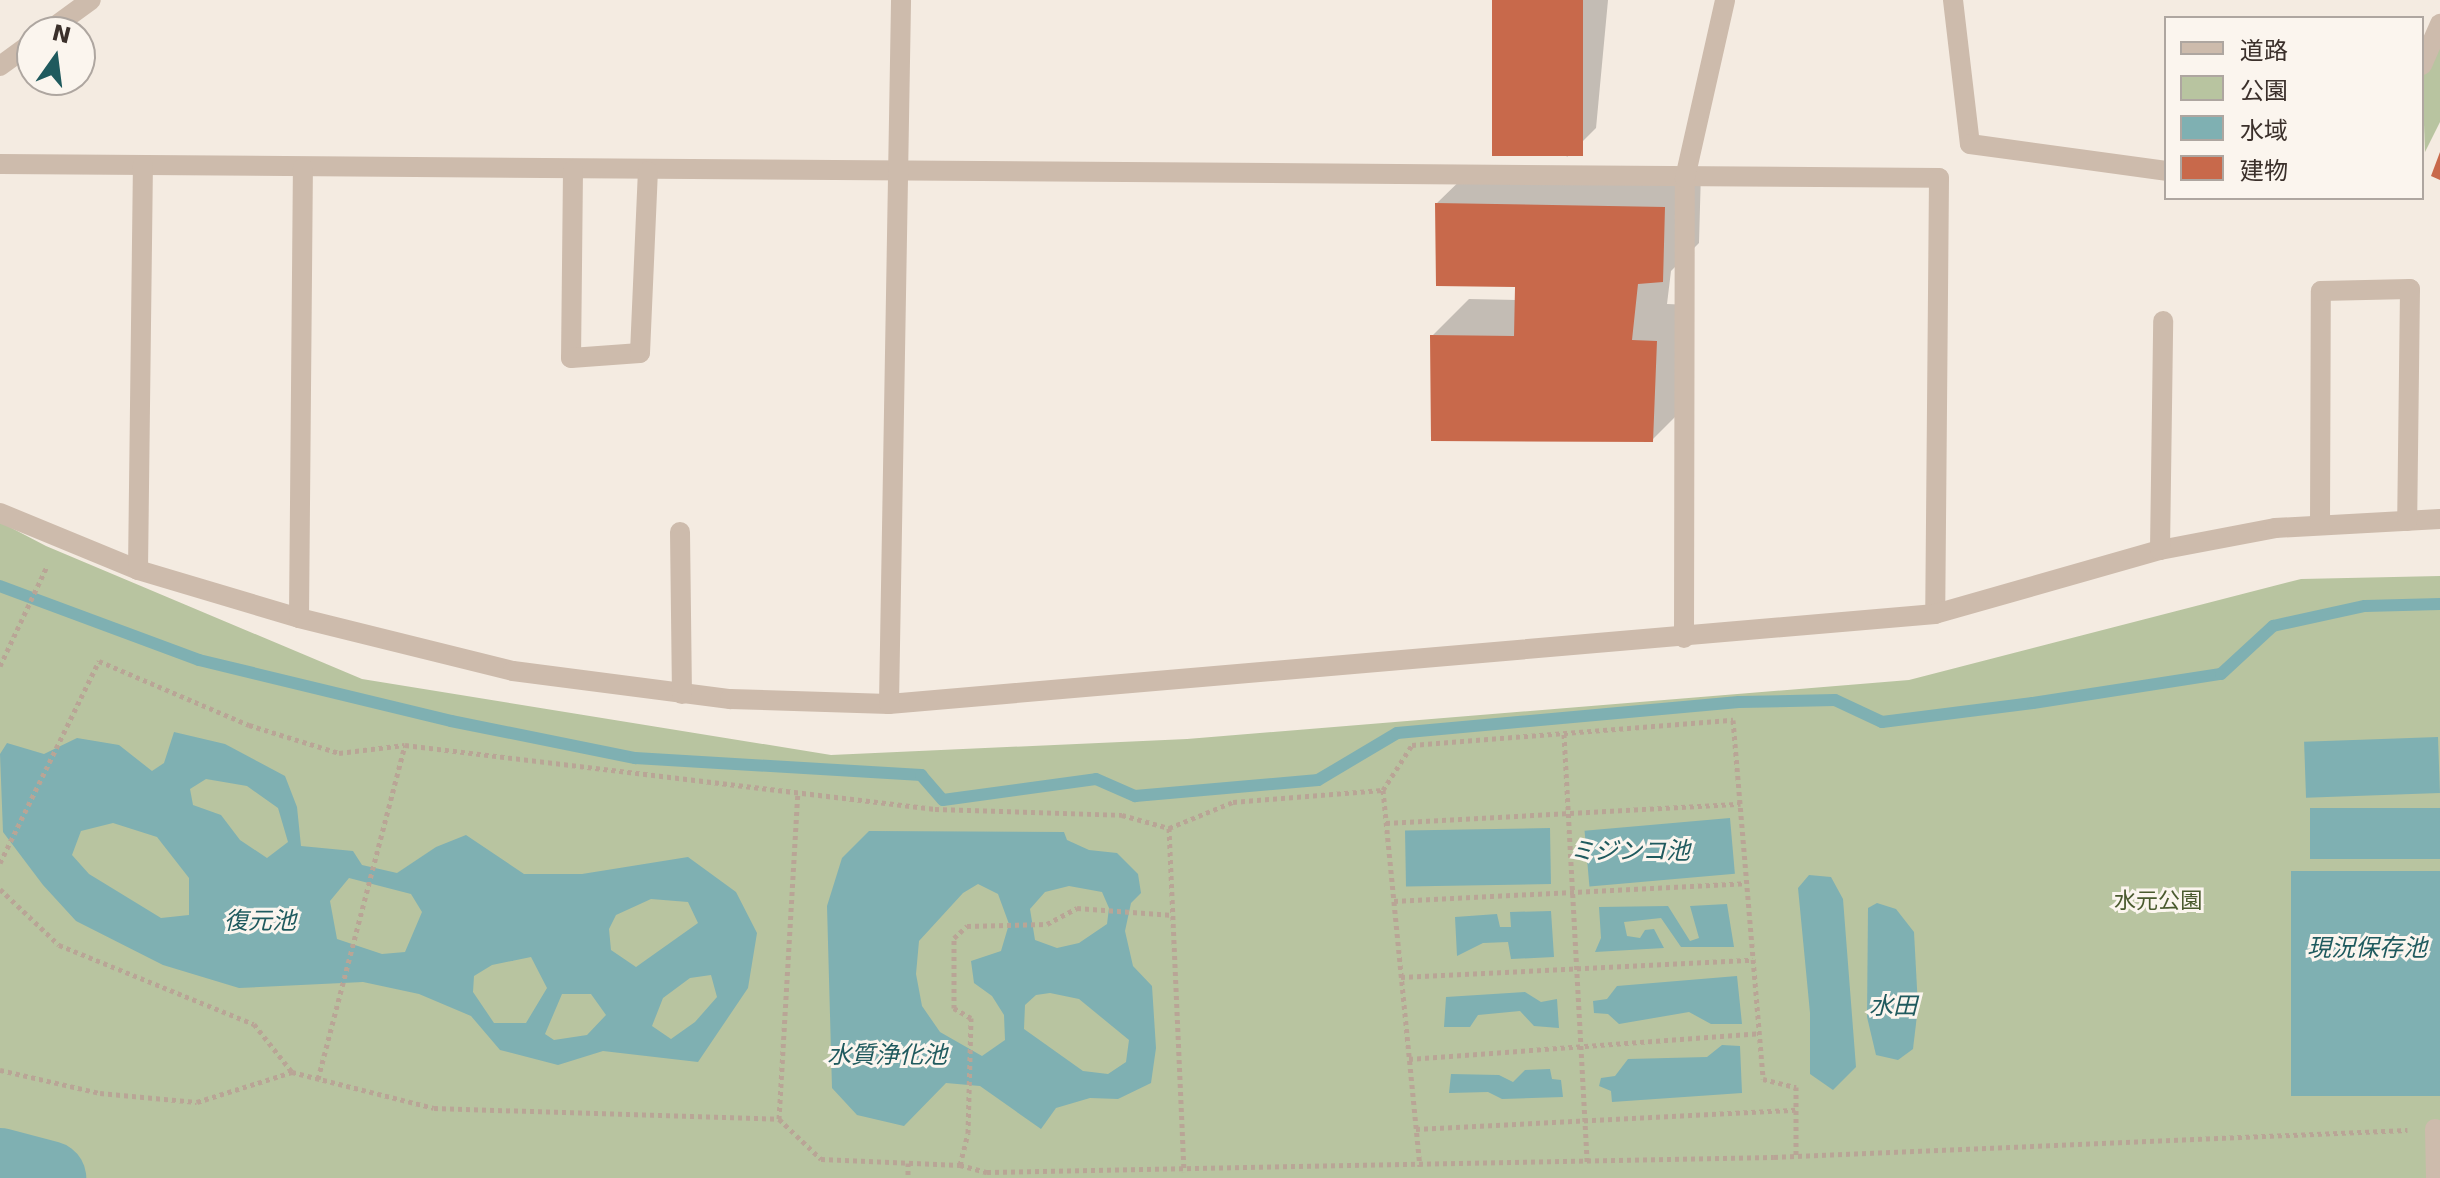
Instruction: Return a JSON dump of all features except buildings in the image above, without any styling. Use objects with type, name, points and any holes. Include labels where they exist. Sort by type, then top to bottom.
[{"type":"street","points":[[69,16],[91,0]]},
{"type":"street","points":[[889,704],[901,0]]},
{"type":"street","points":[[1684,638],[1685,178],[1725,0]]},
{"type":"street","points":[[1953,0],[1970,144],[2164,171]]},
{"type":"street","points":[[2424,60],[2440,24]]},
{"type":"street","points":[[0,164],[897,173],[1939,178],[1935,614]]},
{"type":"street","points":[[138,570],[143,165]]},
{"type":"street","points":[[299,618],[303,168]]},
{"type":"street","points":[[573,170],[571,358],[640,353],[648,171]]},
{"type":"street","points":[[2320,524],[2321,291],[2410,289],[2407,521]]},
{"type":"street","points":[[2160,550],[2163,321]]},
{"type":"street","points":[[0,513],[138,570],[299,618],[513,671],[682,694],[889,704],[1935,614],[2160,550],[2320,524],[2440,519]]},
{"type":"street","points":[[680,532],[682,694]]},
{"type":"street","points":[[2435,1129],[2436,1178]]},
{"type":"path","points":[[0,666],[60,538]]},
{"type":"path","points":[[0,863],[99,661],[249,725],[339,753],[405,745],[935,809],[1122,815],[1169,828],[1233,802],[1383,790]]},
{"type":"path","points":[[1420,1166],[1383,790],[1412,745],[1733,720],[1763,1079],[1796,1087],[1796,1156]]},
{"type":"path","points":[[1564,734],[1587,1162]]},
{"type":"path","points":[[318,1079],[405,745]]},
{"type":"path","points":[[779,1119],[798,794]]},
{"type":"path","points":[[1386,823],[1569,817],[1740,804]]},
{"type":"path","points":[[1169,828],[1184,1172]]},
{"type":"path","points":[[1394,901],[1746,883]]},
{"type":"path","points":[[0,889],[59,945],[254,1024],[292,1072]]},
{"type":"path","points":[[960,1165],[968,1133],[971,1018],[954,1008],[954,938],[967,926],[1047,924],[1077,908],[1173,915]]},
{"type":"path","points":[[1401,977],[1753,960]]},
{"type":"path","points":[[1409,1059],[1759,1033]]},
{"type":"path","points":[[0,1070],[100,1093],[197,1102],[292,1072],[434,1108],[779,1119],[821,1159],[960,1165],[987,1172],[1184,1172],[1796,1156],[2435,1129]]},
{"type":"path","points":[[1416,1129],[1796,1110]]},
{"type":"path","points":[[908,1163],[908,1178]]},
{"type":"green space","points":[[2440,39],[2440,122],[2425,152],[2424,124],[2424,66]]},
{"type":"green space","name":"水元公園","points":[[0,522],[46,546],[362,679],[831,755],[1187,739],[1909,680],[2301,579],[2440,576],[2440,1178],[0,1178]]},
{"type":"water","name":"復元池","points":[[174,732],[225,744],[285,776],[297,807],[301,846],[353,851],[362,865],[397,873],[436,847],[466,835],[524,874],[582,874],[688,857],[736,892],[757,933],[748,988],[698,1062],[603,1051],[558,1065],[500,1050],[471,1016],[419,994],[363,982],[239,988],[163,965],[76,921],[43,885],[3,832],[0,754],[7,743],[44,754],[77,738],[119,745],[152,771],[164,763]],"holes":[[[206,779],[247,786],[278,808],[288,842],[267,858],[240,840],[221,815],[193,805],[190,789]],[[113,823],[157,837],[189,878],[189,915],[161,918],[89,874],[72,855],[81,831]],[[349,878],[411,894],[422,912],[405,952],[382,954],[337,939],[330,901]],[[651,899],[688,902],[698,923],[636,967],[611,950],[609,929],[616,915]],[[531,957],[547,988],[526,1023],[494,1023],[473,992],[474,976],[492,965]],[[711,975],[717,997],[695,1022],[671,1039],[652,1026],[663,998],[690,978]],[[562,994],[591,994],[606,1015],[587,1035],[554,1040],[545,1034]]]},
{"type":"water","points":[[2438,737],[2440,793],[2306,798],[2304,742]]},
{"type":"water","points":[[2310,808],[2440,808],[2440,859],[2310,859]]},
{"type":"water","name":"ミジンコ池","points":[[1730,818],[1735,874],[1589,887],[1585,831]]},
{"type":"water","name":"ミジンコ池","points":[[1550,828],[1551,884],[1406,887],[1405,831]]},
{"type":"water","name":"水質浄化池","points":[[869,831],[1064,832],[1067,840],[1089,850],[1117,853],[1138,874],[1141,893],[1131,903],[1125,931],[1133,966],[1152,986],[1156,1048],[1151,1083],[1118,1099],[1090,1098],[1056,1108],[1041,1129],[980,1086],[946,1083],[904,1126],[857,1115],[832,1088],[827,906],[842,858]],"holes":[[[978,884],[998,894],[1009,924],[1001,951],[971,961],[974,983],[992,996],[1004,1015],[1005,1040],[982,1056],[940,1032],[922,1006],[916,974],[919,941],[963,893]],[[1069,886],[1102,892],[1109,908],[1107,924],[1079,943],[1057,948],[1035,940],[1030,909],[1045,892]],[[1050,993],[1079,999],[1129,1040],[1126,1062],[1108,1074],[1083,1071],[1024,1029],[1025,1005],[1036,995]]]},
{"type":"water","name":"現況保存池","points":[[2291,871],[2440,871],[2440,1096],[2291,1096]]},
{"type":"water","name":"水田","points":[[1809,875],[1831,877],[1843,899],[1856,1067],[1833,1090],[1810,1074],[1810,1013],[1798,888]]},
{"type":"water","name":"水田","points":[[1877,903],[1896,909],[1914,932],[1918,1007],[1913,1049],[1898,1060],[1876,1055],[1867,1017],[1868,908]]},
{"type":"water","points":[[1727,904],[1734,947],[1681,947],[1661,918],[1624,922],[1627,936],[1640,938],[1645,930],[1654,929],[1664,948],[1595,952],[1601,938],[1599,907],[1668,906],[1690,941],[1699,938],[1690,906]]},
{"type":"water","points":[[1551,911],[1554,957],[1511,959],[1508,942],[1483,943],[1457,956],[1455,917],[1497,914],[1500,927],[1511,927],[1510,912]]},
{"type":"water","points":[[1737,976],[1742,1024],[1711,1024],[1689,1012],[1619,1024],[1608,1014],[1594,1013],[1593,1001],[1607,999],[1617,986]]},
{"type":"water","points":[[1525,992],[1541,1002],[1557,999],[1559,1028],[1534,1026],[1520,1011],[1478,1015],[1470,1027],[1444,1027],[1446,997]]},
{"type":"water","points":[[1722,1045],[1740,1046],[1742,1093],[1612,1102],[1611,1091],[1599,1086],[1601,1078],[1615,1076],[1628,1059],[1707,1057]]},
{"type":"water","points":[[1550,1069],[1552,1079],[1561,1080],[1563,1097],[1502,1099],[1488,1092],[1449,1093],[1451,1074],[1499,1075],[1513,1082],[1525,1070]]},
{"type":"waterway","points":[[0,586],[199,660],[451,721],[635,758],[921,775],[943,800],[1096,779],[1135,796],[1318,780],[1397,733],[1739,702],[1835,700],[1882,722],[2033,703],[2221,674],[2273,626],[2365,606],[2440,604]]},
{"type":"waterway","points":[[0,1165],[49,1178]]}]
